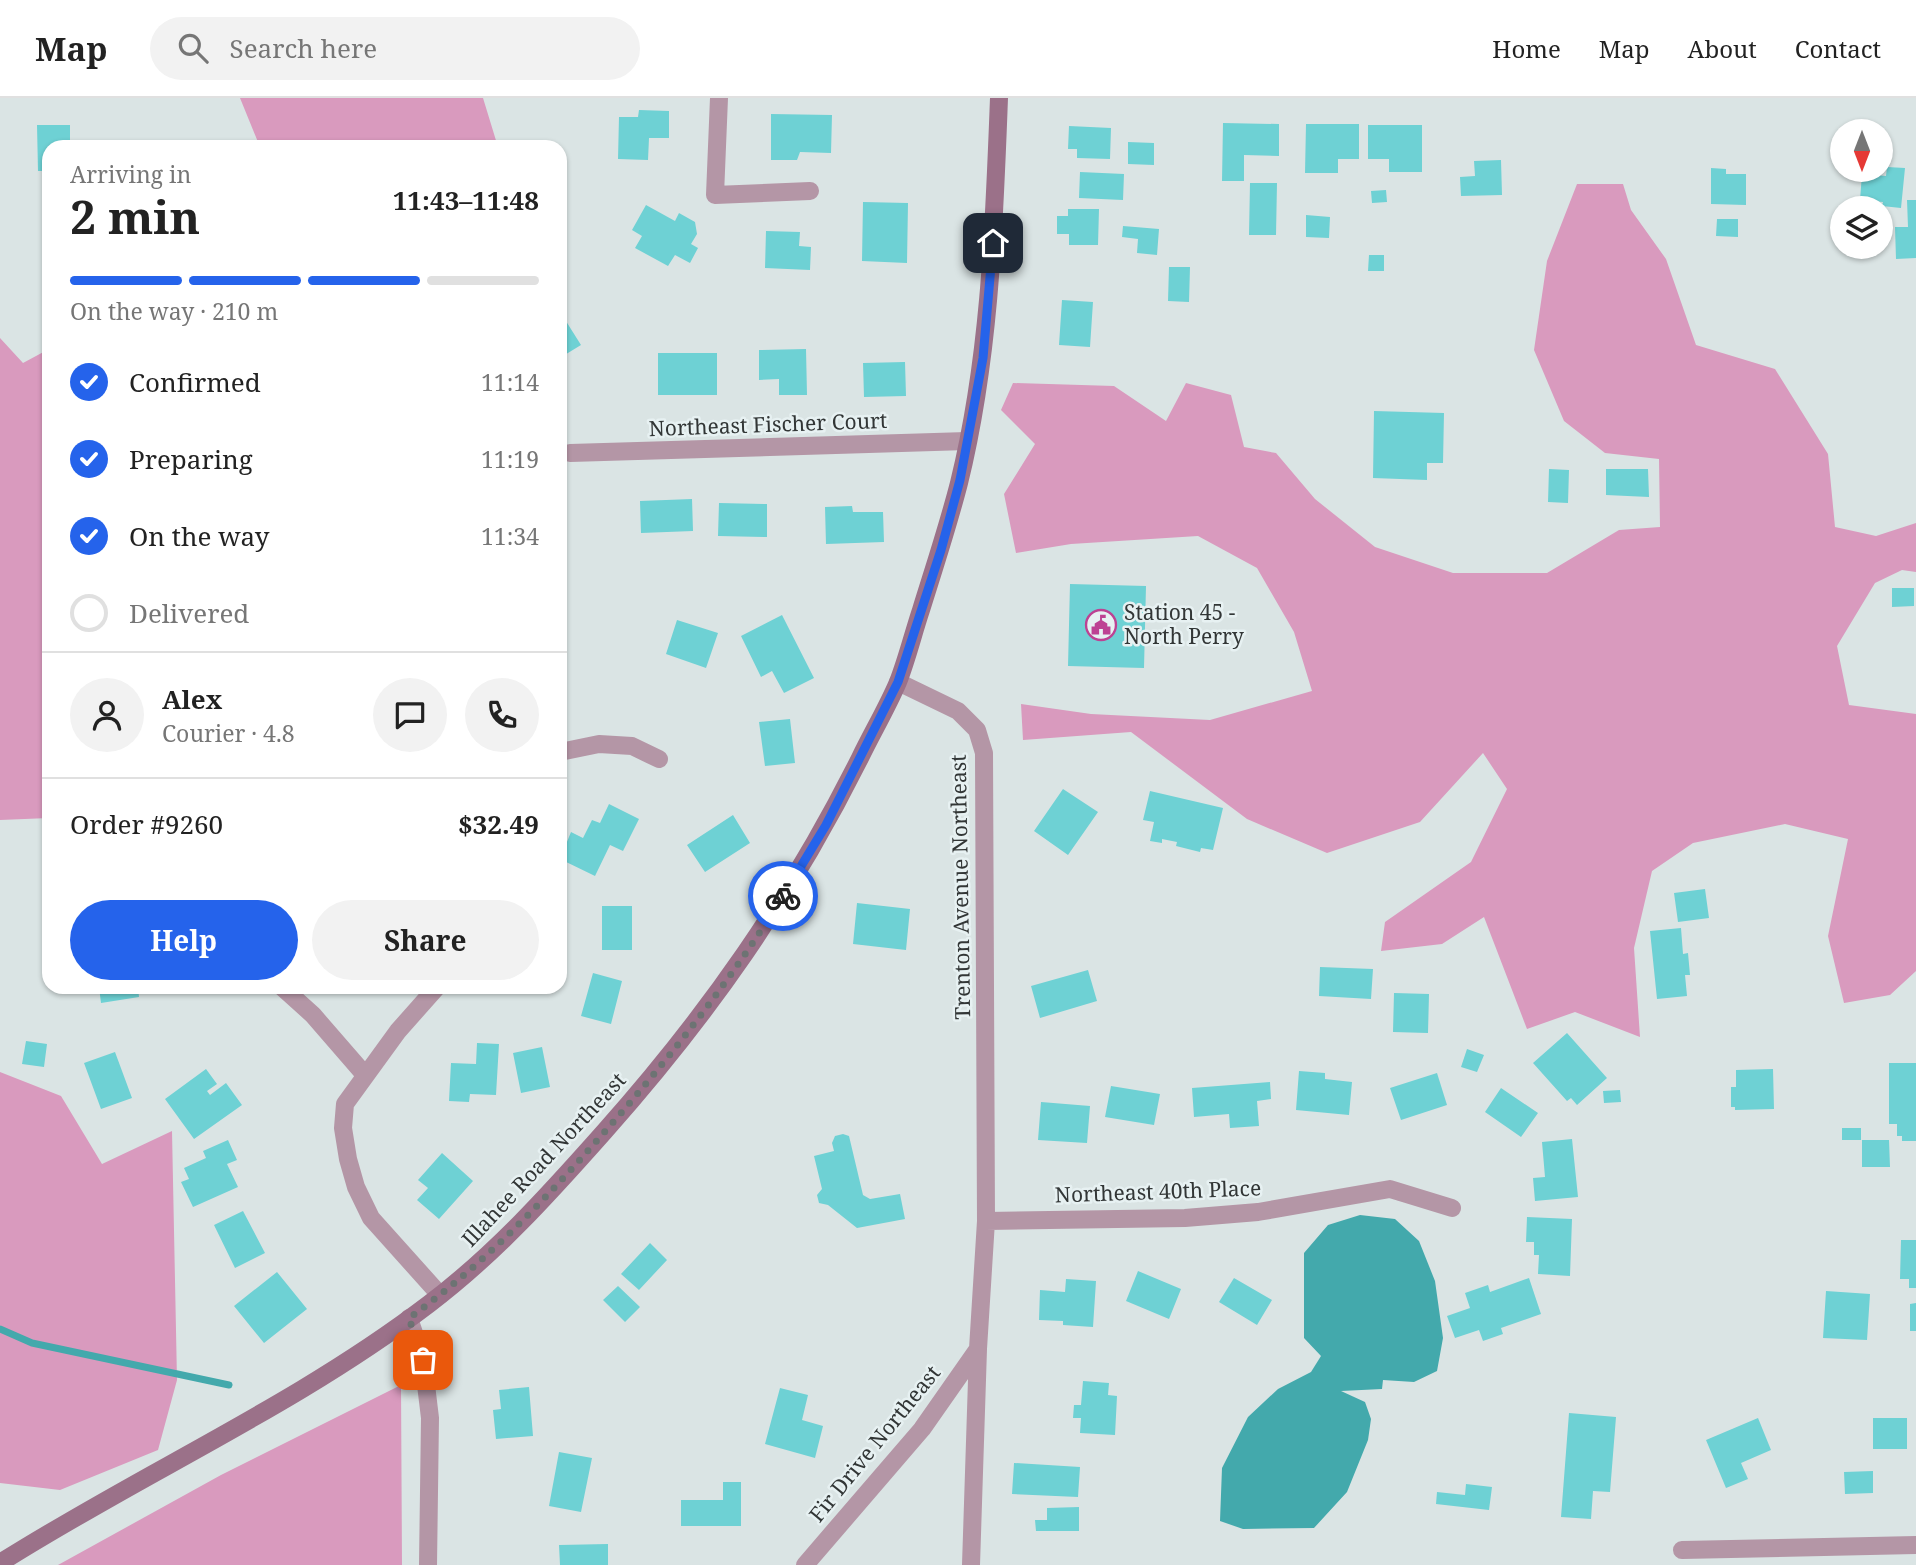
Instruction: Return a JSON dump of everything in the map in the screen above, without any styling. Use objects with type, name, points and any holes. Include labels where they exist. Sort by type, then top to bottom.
[{"type":"main road","points":[[898,682],[946,534],[967,441],[987,327],[999,98]]},
{"type":"main road","name":"Illahee Road Northeast","points":[[0,1563],[90,1508],[334,1371],[440,1295],[496,1247],[550,1193],[648,1083],[750,950],[826,825],[898,682]]},
{"type":"street","points":[[719,98],[715,195],[810,191]]},
{"type":"street","name":"Northeast Fischer Court","points":[[570,453],[967,441]]},
{"type":"street","name":"Trenton Avenue Northeast","points":[[898,682],[958,711],[977,730],[984,754],[986,1220],[978,1349],[971,1565]]},
{"type":"street","points":[[567,751],[598,744],[632,746],[659,759]]},
{"type":"street","points":[[290,994],[313,1015],[365,1075]]},
{"type":"street","points":[[431,994],[398,1031],[345,1104],[343,1128],[356,1187],[371,1218],[440,1295]]},
{"type":"street","name":"Northeast 40th Place","points":[[986,1220],[1185,1218],[1258,1212],[1390,1189],[1452,1208]]},
{"type":"street","points":[[409,1318],[423,1360],[430,1418],[428,1565]]},
{"type":"street","name":"Fir Drive Northeast","points":[[806,1565],[922,1429],[978,1349]]},
{"type":"street","points":[[1682,1550],[1916,1545]]},
{"type":"shaded area","points":[[240,98],[483,98],[496,140],[257,140]]},
{"type":"shaded area","points":[[1577,184],[1623,184],[1631,210],[1666,259],[1696,345],[1775,369],[1828,454],[1835,527],[1876,536],[1916,523],[1916,572],[1902,570],[1875,583],[1837,646],[1849,705],[1916,714],[1916,971],[1890,995],[1844,1003],[1828,936],[1848,839],[1785,824],[1693,843],[1652,871],[1634,948],[1640,1037],[1575,1012],[1527,1029],[1484,917],[1442,944],[1381,951],[1385,922],[1471,862],[1507,789],[1483,753],[1420,822],[1327,853],[1247,819],[1131,732],[1023,740],[1021,704],[1091,714],[1210,720],[1312,691],[1294,632],[1257,568],[1198,536],[1071,544],[1016,553],[1004,494],[1035,444],[1001,410],[1013,383],[1114,386],[1166,421],[1186,383],[1231,395],[1244,447],[1276,453],[1315,499],[1375,547],[1453,573],[1547,573],[1619,530],[1660,527],[1659,459],[1605,453],[1564,421],[1534,350],[1547,261]]},
{"type":"shaded area","points":[[0,338],[23,363],[42,353],[42,818],[0,820]]},
{"type":"shaded area","points":[[0,1072],[61,1096],[102,1164],[172,1131],[177,1380],[158,1450],[60,1490],[0,1483]]},
{"type":"shaded area","points":[[401,1385],[402,1565],[58,1565],[221,1475]]},
{"type":"water","points":[[1360,1215],[1395,1219],[1419,1241],[1435,1281],[1443,1338],[1437,1371],[1414,1382],[1383,1380],[1382,1389],[1341,1391],[1365,1402],[1371,1419],[1368,1440],[1347,1492],[1314,1528],[1243,1529],[1220,1521],[1222,1468],[1248,1417],[1278,1389],[1311,1372],[1321,1356],[1304,1338],[1304,1253],[1328,1225]]},
{"type":"building","points":[[639,110],[669,111],[669,138],[649,138],[648,160],[618,159],[619,117],[638,117]]},
{"type":"building","points":[[771,114],[832,115],[831,153],[800,152],[797,160],[771,160]]},
{"type":"building","points":[[1223,123],[1279,124],[1279,156],[1244,155],[1244,181],[1222,181]]},
{"type":"building","points":[[1306,124],[1359,124],[1359,159],[1338,159],[1338,173],[1305,173]]},
{"type":"building","points":[[37,125],[70,125],[70,140],[42,140],[42,171],[38,171]]},
{"type":"building","points":[[1368,125],[1422,125],[1422,172],[1389,172],[1389,159],[1368,159]]},
{"type":"building","points":[[1069,126],[1111,128],[1110,159],[1077,158],[1077,149],[1068,149]]},
{"type":"building","points":[[1128,142],[1154,143],[1154,165],[1128,164]]},
{"type":"building","points":[[1501,160],[1502,195],[1461,196],[1460,177],[1475,176],[1474,161]]},
{"type":"building","points":[[1894,167],[1905,168],[1901,208],[1893,207],[1893,196],[1860,196],[1861,182],[1894,182]]},
{"type":"building","points":[[1711,168],[1726,169],[1726,174],[1746,174],[1746,205],[1711,204]]},
{"type":"building","points":[[1080,172],[1124,174],[1123,200],[1079,198]]},
{"type":"building","points":[[1250,183],[1277,183],[1276,235],[1249,235]]},
{"type":"building","points":[[1386,190],[1387,202],[1372,203],[1371,191]]},
{"type":"building","points":[[1907,200],[1916,200],[1916,258],[1896,259],[1895,227],[1908,227]]},
{"type":"building","points":[[863,202],[908,203],[907,263],[862,261]]},
{"type":"building","points":[[646,205],[675,221],[679,213],[695,222],[697,234],[691,244],[698,248],[690,263],[675,255],[668,266],[635,248],[642,236],[632,230]]},
{"type":"building","points":[[1068,209],[1099,209],[1098,245],[1069,245],[1069,234],[1057,234],[1057,216],[1068,216]]},
{"type":"building","points":[[1306,215],[1330,217],[1329,238],[1306,237]]},
{"type":"building","points":[[1717,219],[1738,219],[1738,237],[1716,236]]},
{"type":"building","points":[[1123,226],[1159,229],[1157,255],[1137,253],[1138,239],[1122,237]]},
{"type":"building","points":[[766,231],[800,232],[799,246],[811,247],[810,270],[765,268]]},
{"type":"building","points":[[1369,255],[1384,255],[1384,271],[1368,271]]},
{"type":"building","points":[[1169,267],[1190,267],[1189,302],[1168,301]]},
{"type":"building","points":[[1062,300],[1093,302],[1090,347],[1059,345]]},
{"type":"building","points":[[567,323],[581,345],[567,354]]},
{"type":"building","points":[[806,349],[807,395],[779,395],[779,379],[759,380],[759,350]]},
{"type":"building","points":[[658,353],[717,353],[717,395],[658,395]]},
{"type":"building","points":[[905,362],[906,396],[864,397],[863,363]]},
{"type":"building","points":[[1374,411],[1444,413],[1443,463],[1427,463],[1427,480],[1373,478]]},
{"type":"building","points":[[1549,469],[1569,470],[1568,503],[1548,502]]},
{"type":"building","points":[[1606,469],[1648,469],[1649,497],[1606,495]]},
{"type":"building","points":[[692,499],[693,531],[641,533],[640,501]]},
{"type":"building","points":[[719,503],[767,504],[767,537],[718,536]]},
{"type":"building","points":[[852,506],[853,512],[883,512],[884,542],[826,544],[825,507]]},
{"type":"building","points":[[1070,584],[1146,586],[1144,668],[1068,666]]},
{"type":"building","points":[[1892,588],[1914,588],[1914,606],[1892,607]]},
{"type":"building","points":[[782,615],[814,678],[784,693],[772,671],[761,677],[741,636]]},
{"type":"building","points":[[677,620],[718,633],[706,668],[666,654]]},
{"type":"building","points":[[790,719],[795,763],[765,766],[759,722]]},
{"type":"building","points":[[1063,789],[1098,812],[1068,855],[1034,831]]},
{"type":"building","points":[[1150,791],[1223,808],[1213,850],[1201,848],[1200,852],[1176,846],[1177,842],[1162,839],[1162,843],[1150,841],[1154,822],[1143,820]]},
{"type":"building","points":[[609,804],[639,819],[623,851],[610,845],[595,876],[567,862],[567,842],[571,832],[583,838],[592,820],[600,823]]},
{"type":"building","points":[[733,815],[750,843],[705,872],[687,845]]},
{"type":"building","points":[[1705,889],[1709,918],[1678,922],[1674,893]]},
{"type":"building","points":[[857,903],[910,909],[906,950],[853,944]]},
{"type":"building","points":[[602,906],[632,906],[632,950],[602,950]]},
{"type":"building","points":[[1681,928],[1683,954],[1688,953],[1690,975],[1685,975],[1687,996],[1657,999],[1650,931]]},
{"type":"building","points":[[1320,967],[1373,969],[1371,999],[1319,996]]},
{"type":"building","points":[[1088,970],[1097,1001],[1040,1018],[1031,986]]},
{"type":"building","points":[[593,973],[622,981],[611,1024],[581,1016]]},
{"type":"building","points":[[1394,993],[1429,994],[1428,1033],[1393,1032]]},
{"type":"building","points":[[100,994],[139,994],[139,997],[101,1003]]},
{"type":"building","points":[[1567,1033],[1607,1078],[1577,1105],[1571,1098],[1567,1101],[1533,1063]]},
{"type":"building","points":[[26,1041],[47,1044],[44,1067],[22,1064]]},
{"type":"building","points":[[477,1043],[499,1044],[496,1095],[470,1094],[469,1102],[449,1101],[451,1063],[476,1064]]},
{"type":"building","points":[[542,1047],[550,1087],[521,1093],[513,1053]]},
{"type":"building","points":[[1467,1049],[1484,1055],[1477,1072],[1461,1067]]},
{"type":"building","points":[[115,1052],[132,1098],[101,1109],[84,1063]]},
{"type":"building","points":[[1889,1063],[1916,1063],[1916,1141],[1902,1141],[1902,1136],[1897,1136],[1897,1124],[1889,1124]]},
{"type":"building","points":[[206,1069],[217,1084],[207,1091],[210,1095],[226,1083],[242,1105],[194,1139],[165,1099]]},
{"type":"building","points":[[1773,1069],[1774,1109],[1735,1110],[1735,1107],[1731,1107],[1731,1087],[1736,1087],[1736,1070]]},
{"type":"building","points":[[1299,1071],[1325,1073],[1325,1079],[1352,1082],[1349,1115],[1296,1110]]},
{"type":"building","points":[[1437,1073],[1447,1105],[1401,1120],[1390,1088]]},
{"type":"building","points":[[1270,1082],[1271,1099],[1257,1101],[1259,1126],[1230,1128],[1229,1114],[1194,1117],[1192,1088]]},
{"type":"building","points":[[1111,1086],[1160,1094],[1154,1125],[1105,1117]]},
{"type":"building","points":[[1501,1088],[1538,1113],[1521,1137],[1485,1112]]},
{"type":"building","points":[[1620,1090],[1621,1102],[1604,1103],[1603,1091]]},
{"type":"building","points":[[1041,1102],[1090,1106],[1087,1143],[1038,1140]]},
{"type":"building","points":[[1842,1128],[1861,1128],[1861,1140],[1842,1140]]},
{"type":"building","points":[[835,1136],[849,1136],[863,1195],[870,1199],[900,1194],[905,1219],[857,1228],[828,1205],[819,1203],[817,1195],[822,1189],[814,1156],[834,1151],[832,1143]]},
{"type":"building","points":[[1572,1139],[1578,1197],[1535,1201],[1533,1178],[1545,1177],[1542,1142]]},
{"type":"building","points":[[228,1140],[237,1160],[227,1164],[238,1187],[193,1207],[181,1182],[189,1179],[184,1168],[206,1158],[203,1151]]},
{"type":"building","points":[[1862,1140],[1889,1140],[1890,1167],[1862,1167]]},
{"type":"building","points":[[442,1153],[473,1181],[439,1219],[417,1200],[428,1188],[418,1180]]},
{"type":"building","points":[[243,1211],[265,1253],[235,1268],[214,1225]]},
{"type":"building","points":[[1527,1217],[1572,1219],[1570,1276],[1538,1274],[1539,1255],[1534,1255],[1534,1242],[1526,1242]]},
{"type":"building","points":[[1901,1240],[1916,1240],[1916,1288],[1909,1288],[1909,1279],[1900,1279]]},
{"type":"building","points":[[650,1243],[667,1260],[639,1290],[621,1274]]},
{"type":"building","points":[[1138,1271],[1181,1289],[1169,1319],[1126,1301]]},
{"type":"building","points":[[277,1272],[307,1309],[264,1343],[234,1306]]},
{"type":"building","points":[[1234,1278],[1272,1300],[1257,1325],[1219,1302]]},
{"type":"building","points":[[1529,1278],[1541,1314],[1501,1328],[1503,1334],[1483,1341],[1479,1330],[1455,1338],[1447,1316],[1470,1308],[1465,1293],[1488,1285],[1490,1292]]},
{"type":"building","points":[[1066,1279],[1096,1281],[1093,1327],[1039,1320],[1040,1290],[1065,1292]]},
{"type":"building","points":[[618,1286],[640,1307],[625,1322],[603,1300]]},
{"type":"building","points":[[1826,1291],[1870,1294],[1867,1340],[1823,1338]]},
{"type":"building","points":[[1916,1303],[1916,1331],[1910,1331],[1910,1304]]},
{"type":"building","points":[[1083,1381],[1109,1383],[1108,1395],[1117,1396],[1115,1435],[1080,1433],[1081,1418],[1073,1418],[1074,1405],[1081,1405]]},
{"type":"building","points":[[529,1387],[533,1436],[496,1439],[493,1410],[501,1409],[499,1390]]},
{"type":"building","points":[[780,1388],[808,1395],[802,1420],[823,1426],[815,1458],[765,1444]]},
{"type":"building","points":[[1569,1413],[1616,1417],[1610,1492],[1593,1491],[1591,1519],[1561,1517]]},
{"type":"building","points":[[1758,1418],[1771,1450],[1741,1463],[1748,1479],[1726,1488],[1706,1440]]},
{"type":"building","points":[[1873,1418],[1907,1418],[1907,1449],[1873,1449]]},
{"type":"building","points":[[559,1452],[592,1458],[581,1512],[549,1506]]},
{"type":"building","points":[[1014,1463],[1080,1467],[1078,1497],[1012,1494]]},
{"type":"building","points":[[1873,1471],[1873,1493],[1845,1494],[1844,1472]]},
{"type":"building","points":[[723,1482],[741,1482],[741,1526],[681,1526],[681,1500],[723,1500]]},
{"type":"building","points":[[1466,1484],[1492,1487],[1489,1510],[1436,1504],[1437,1492],[1465,1495]]},
{"type":"building","points":[[1079,1507],[1079,1531],[1036,1531],[1035,1520],[1047,1520],[1047,1508]]},
{"type":"building","points":[[608,1544],[608,1565],[560,1565],[559,1545]]},
{"type":"waterway","points":[[0,1329],[32,1343],[229,1385]]},
{"type":"way so far","points":[[423,1360],[409,1318],[468,1272],[523,1221],[648,1083],[750,950],[783,896]]},
{"type":"place","name":"Station 45 - North Perry","points":[[1101,625]]},
{"type":"route","points":[[783,896],[826,825],[898,682],[941,550],[960,480],[983,358],[993,243]]}]
